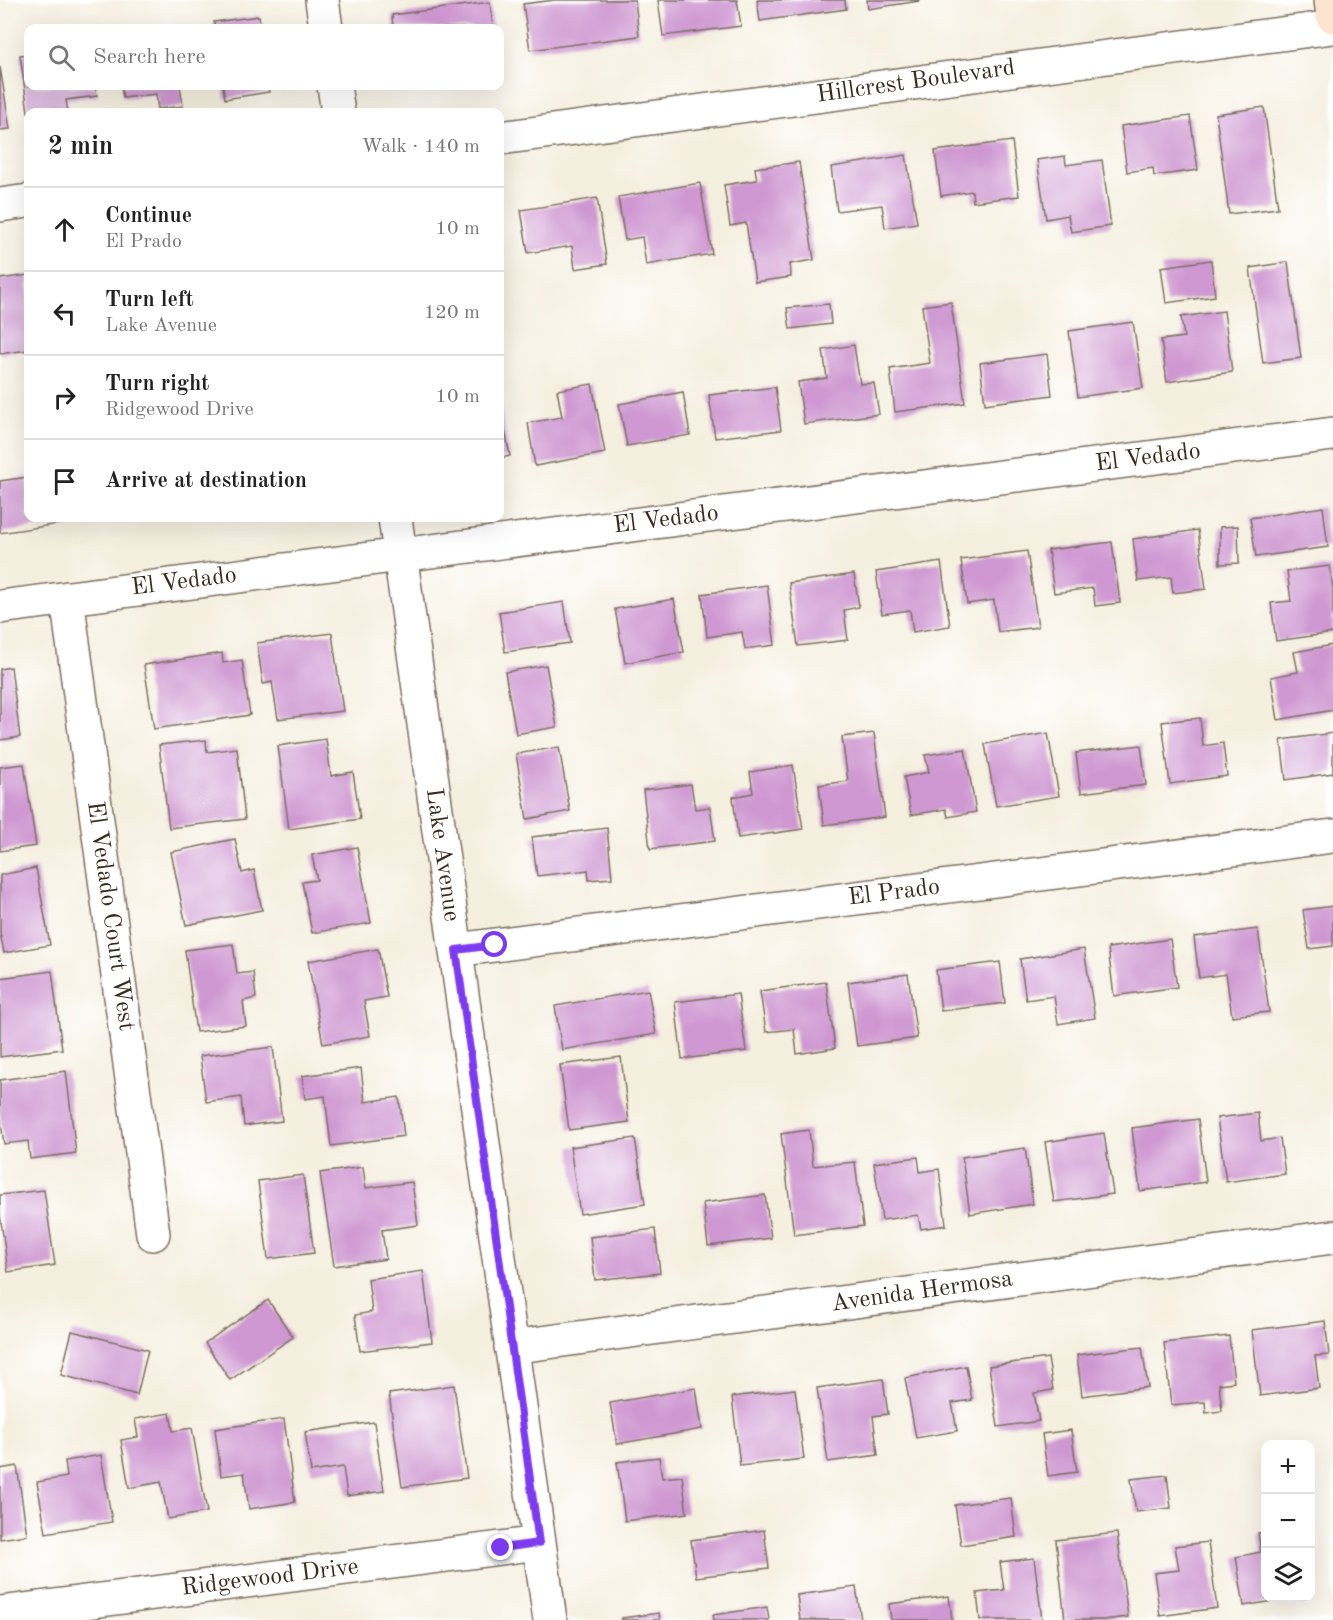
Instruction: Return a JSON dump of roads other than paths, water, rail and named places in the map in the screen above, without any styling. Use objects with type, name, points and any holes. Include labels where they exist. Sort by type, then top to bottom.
[{"type":"street","points":[[322,0],[325,24]]},
{"type":"street","points":[[1331,0],[1333,16]]},
{"type":"street","name":"Hillcrest Boulevard","points":[[504,137],[1333,27]]},
{"type":"street","points":[[335,90],[337,108]]},
{"type":"street","points":[[0,205],[24,202]]},
{"type":"street","name":"El Vedado","points":[[0,607],[1333,434]]},
{"type":"street","name":"Lake Avenue","points":[[396,522],[550,1620]]},
{"type":"street","name":"El Vedado Court West","points":[[67,598],[153,1234]]},
{"type":"street","name":"El Prado","points":[[456,950],[1333,836]]},
{"type":"street","name":"Avenida Hermosa","points":[[511,1347],[1333,1237]]},
{"type":"street","name":"Ridgewood Drive","points":[[0,1612],[539,1543]]}]
